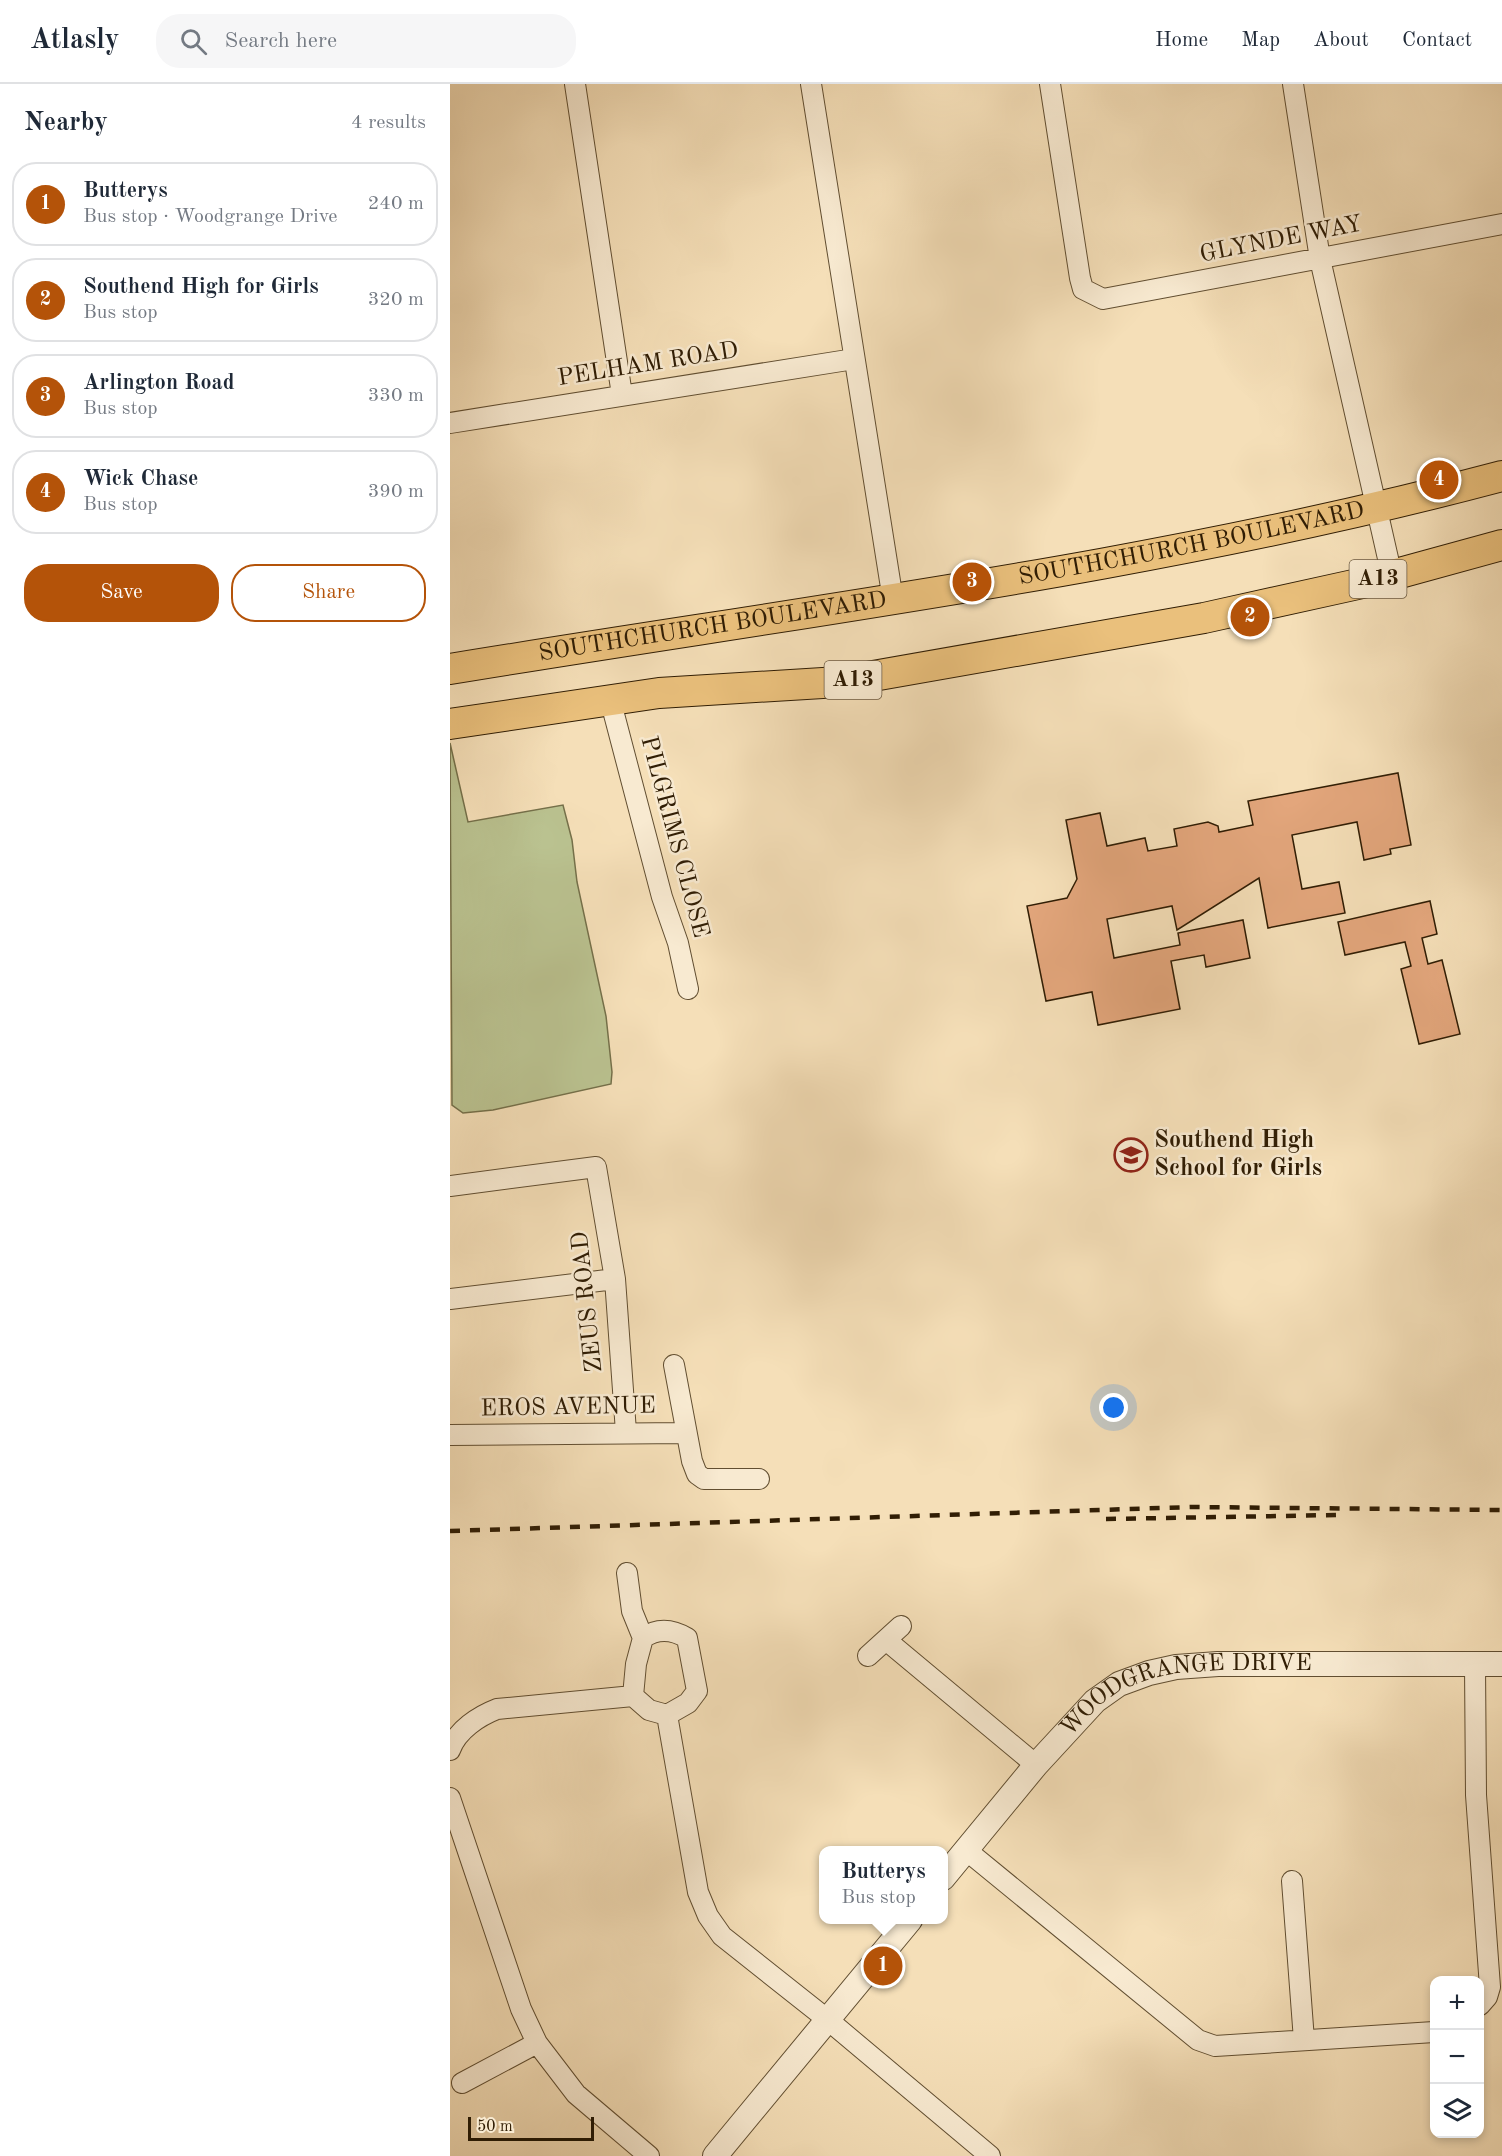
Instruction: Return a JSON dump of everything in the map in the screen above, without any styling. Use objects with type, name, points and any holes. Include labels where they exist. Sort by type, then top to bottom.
[{"type":"main road","name":"SOUTHCHURCH BOULEVARD","points":[[450,669],[659,634],[893,600],[1255,536],[1502,476]]},
{"type":"main road","name":"A13","points":[[450,724],[659,693],[839,682],[1192,620],[1392,576],[1502,545]]},
{"type":"street","points":[[575,84],[622,395]]},
{"type":"street","points":[[811,84],[893,600]]},
{"type":"street","name":"GLYNDE WAY","points":[[1050,84],[1080,278],[1083,289],[1102,299],[1502,225]]},
{"type":"street","points":[[1293,84],[1320,259],[1392,576]]},
{"type":"street","name":"PELHAM ROAD","points":[[450,423],[854,358]]},
{"type":"street","name":"PILGRIMS CLOSE","points":[[610,699],[662,897],[678,943],[688,989]]},
{"type":"street","name":"ZEUS ROAD","points":[[450,1185],[597,1167],[615,1279],[626,1432]]},
{"type":"street","points":[[450,1299],[615,1279]]},
{"type":"street","name":"EROS AVENUE","points":[[674,1365],[686,1433],[697,1474],[704,1479],[759,1479]]},
{"type":"street","name":"EROS AVENUE","points":[[450,1435],[686,1433]]},
{"type":"street","points":[[627,1573],[632,1611],[643,1638],[636,1664],[633,1696]]},
{"type":"street","points":[[868,1656],[901,1626]]},
{"type":"street","points":[[451,1746],[474,1721],[497,1709],[633,1696],[649,1710],[667,1715],[688,1702],[697,1691],[691,1650],[687,1638],[666,1630],[651,1632],[643,1638]]},
{"type":"street","points":[[886,1640],[1036,1765]]},
{"type":"street","name":"WOODGRANGE DRIVE","points":[[948,1872],[1036,1765],[1095,1701],[1119,1684],[1149,1673],[1218,1664],[1502,1664]]},
{"type":"street","points":[[1475,1664],[1476,1795],[1490,1987],[1484,2000]]},
{"type":"street","points":[[667,1715],[698,1892],[708,1916],[722,1936],[828,2020],[990,2156]]},
{"type":"street","points":[[450,1798],[521,2009],[537,2043],[576,2094],[649,2156]]},
{"type":"street","points":[[966,1850],[1198,2040],[1215,2046],[1430,2032]]},
{"type":"street","points":[[1292,1881],[1304,2040]]},
{"type":"street","points":[[715,2156],[907,1924]]},
{"type":"street","points":[[462,2083],[537,2043]]},
{"type":"green space","points":[[450,743],[468,822],[563,805],[572,840],[577,882],[606,1016],[612,1072],[611,1084],[493,1110],[463,1113],[452,1105]]},
{"type":"building","points":[[1398,773],[1411,845],[1390,849],[1391,854],[1364,860],[1357,822],[1292,835],[1302,889],[1339,882],[1345,913],[1268,928],[1259,878],[1177,930],[1172,906],[1107,919],[1114,958],[1180,945],[1178,933],[1243,920],[1250,958],[1206,967],[1204,955],[1171,961],[1180,1009],[1098,1025],[1092,992],[1046,1001],[1027,906],[1067,898],[1077,879],[1066,820],[1100,813],[1107,846],[1145,838],[1148,851],[1177,846],[1174,829],[1208,822],[1218,826],[1219,832],[1253,825],[1248,801]]},
{"type":"building","points":[[1430,901],[1437,934],[1422,938],[1428,964],[1442,960],[1460,1034],[1419,1044],[1401,969],[1411,966],[1405,942],[1345,955],[1338,922]]},
{"type":"railway","points":[[450,1531],[1192,1507],[1502,1510]]},
{"type":"railway","points":[[1106,1519],[1337,1515]]},
{"type":"place","name":"Wick Chase","points":[[1439,480]]},
{"type":"place","name":"Arlington Road","points":[[972,582]]},
{"type":"place","name":"Southend High for Girls","points":[[1250,617]]},
{"type":"place","name":"Southend High School for Girls","points":[[1131,1155]]},
{"type":"place","name":"Butterys","points":[[883,1966]]}]
